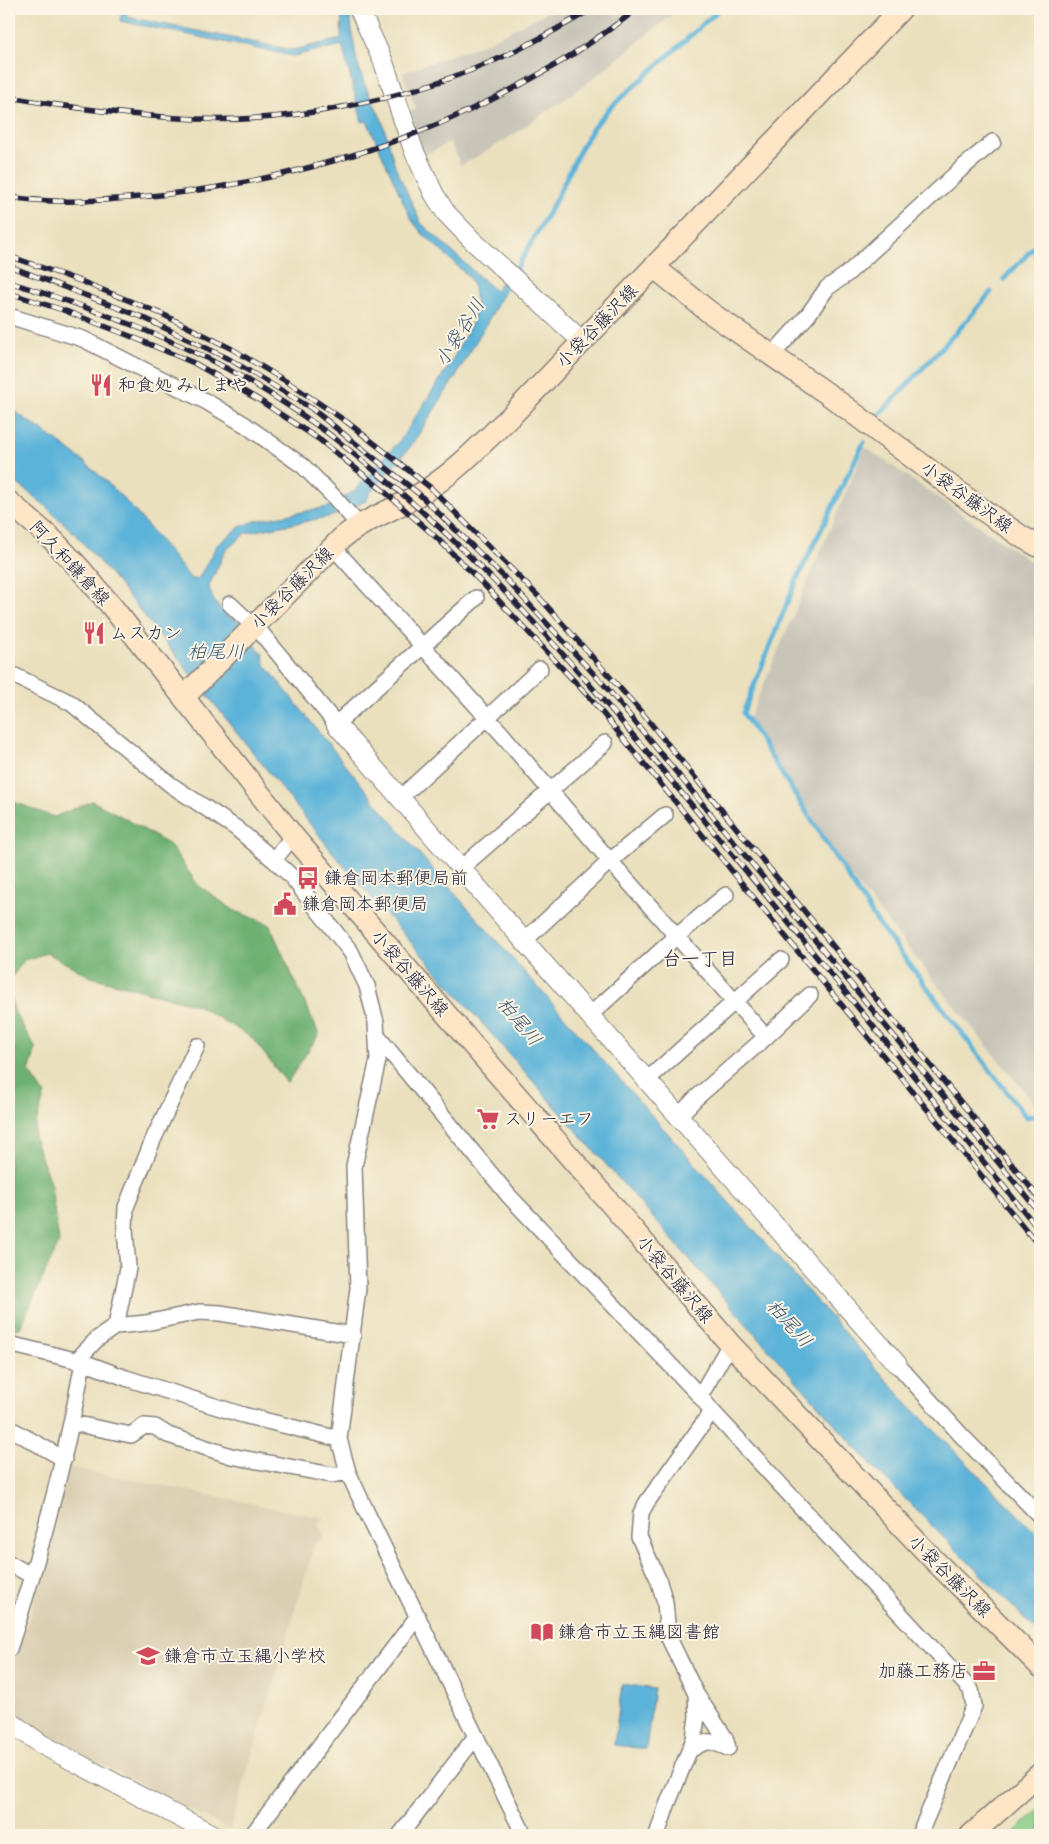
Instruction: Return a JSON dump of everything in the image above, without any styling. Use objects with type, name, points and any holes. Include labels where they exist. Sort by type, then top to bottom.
[{"type":"main road","name":"小袋谷藤沢線","points":[[900,9],[468,458],[431,488],[392,510],[353,519],[332,546],[184,697],[294,836],[458,1029],[618,1211],[730,1344],[932,1558],[1040,1666]]},
{"type":"main road","name":"小袋谷藤沢線","points":[[654,266],[708,311],[832,397],[973,503],[1022,537],[1040,547]]},
{"type":"main road","name":"阿久和鎌倉線","points":[[9,502],[53,540],[81,570],[184,697]]},
{"type":"main road","points":[[971,1835],[1040,1774]]},
{"type":"street","points":[[359,9],[383,60],[414,151],[434,194],[446,213],[473,241],[582,341]]},
{"type":"street","points":[[772,355],[808,314],[827,288],[847,274],[993,142]]},
{"type":"street","points":[[9,316],[83,339],[207,402],[244,424],[291,456],[334,497],[353,519]]},
{"type":"street","points":[[332,546],[487,718],[610,862],[678,936],[766,1037]]},
{"type":"street","points":[[336,724],[476,598]]},
{"type":"street","points":[[230,604],[253,628],[262,634],[399,799],[897,1364],[1040,1516]]},
{"type":"street","points":[[399,799],[540,669]]},
{"type":"street","points":[[9,673],[72,703],[171,785],[236,828],[274,860],[291,876],[351,952],[367,986],[376,1022],[378,1060],[354,1166],[358,1288],[339,1439],[348,1472],[524,1835]]},
{"type":"street","points":[[460,868],[605,743]]},
{"type":"street","points":[[524,941],[610,862],[665,815]]},
{"type":"street","points":[[274,860],[294,836]]},
{"type":"street","points":[[590,1015],[726,895]]},
{"type":"street","points":[[647,1080],[781,960]]},
{"type":"street","points":[[678,1117],[695,1099],[766,1037],[810,995]]},
{"type":"street","points":[[378,1037],[509,1196],[700,1396],[971,1690],[974,1706],[919,1835]]},
{"type":"street","points":[[116,1326],[128,1268],[125,1228],[126,1207],[153,1140],[197,1046]]},
{"type":"street","points":[[9,1649],[32,1576],[64,1459],[72,1423],[80,1361],[97,1339],[116,1326],[146,1323],[199,1312],[220,1313],[353,1335]]},
{"type":"street","points":[[9,1344],[80,1361],[126,1378],[244,1415],[339,1439]]},
{"type":"street","points":[[700,1396],[730,1344]]},
{"type":"street","points":[[690,1750],[704,1742],[711,1742],[728,1748],[725,1738],[696,1694],[668,1636],[664,1602],[658,1579],[640,1537],[639,1524],[641,1513],[648,1502],[712,1411]]},
{"type":"street","points":[[72,1423],[131,1434],[144,1426],[155,1427],[168,1435],[231,1456],[332,1475],[348,1472]]},
{"type":"street","points":[[9,1428],[64,1459]]},
{"type":"street","points":[[9,1563],[32,1576]]},
{"type":"street","points":[[252,1835],[418,1616]]},
{"type":"street","points":[[657,1835],[694,1739],[697,1717],[696,1694]]},
{"type":"street","points":[[9,1721],[40,1744],[214,1835]]},
{"type":"street","points":[[400,1835],[476,1736]]},
{"type":"shaded area","points":[[553,9],[679,9],[585,85],[513,135],[461,166],[450,142],[425,155],[408,112],[416,109],[402,73],[486,43]]},
{"type":"shaded area","points":[[865,447],[1040,568],[1040,1110],[829,849],[749,719]]},
{"type":"shaded area","name":"鎌倉市立玉縄小学校","points":[[68,1467],[325,1518],[317,1522],[325,1537],[315,1543],[230,1830],[54,1740],[9,1706],[9,1671],[23,1636],[49,1556]]},
{"type":"green space","points":[[9,800],[54,817],[92,801],[170,845],[198,885],[235,911],[269,924],[319,1034],[287,1083],[252,1038],[197,1005],[91,977],[47,953],[24,960],[9,981]]},
{"type":"green space","points":[[9,988],[15,1013],[36,1049],[29,1071],[45,1094],[36,1123],[34,1137],[51,1186],[59,1242],[20,1328],[9,1330]]},
{"type":"green space","points":[[1040,1809],[1040,1835],[1011,1835]]},
{"type":"water","name":"柏尾川","points":[[122,9],[128,9],[127,17],[293,50],[341,39],[342,9],[349,9],[356,57],[364,83],[382,120],[395,166],[421,223],[495,291],[514,266],[520,272],[507,288],[456,376],[411,446],[370,493],[366,501],[333,516],[246,533],[225,551],[209,586],[210,591],[218,607],[227,615],[237,620],[263,655],[266,666],[417,851],[908,1404],[1040,1537],[1040,1634],[877,1471],[807,1393],[342,864],[117,582],[76,535],[42,503],[9,477],[9,408],[61,444],[98,473],[141,518],[191,579],[198,579],[217,545],[240,527],[255,521],[328,507],[354,491],[401,439],[450,364],[472,323],[476,309],[474,288],[469,277],[421,232],[411,219],[367,121],[362,122],[342,45],[293,56],[120,21]]},
{"type":"water","points":[[622,1684],[654,1689],[646,1749],[614,1745]]},
{"type":"waterway","name":"小袋谷川","points":[[514,273],[554,203],[593,128],[610,108],[720,9]]},
{"type":"waterway","points":[[1004,279],[1040,241]]},
{"type":"waterway","points":[[880,414],[991,292]]},
{"type":"waterway","points":[[864,442],[796,581],[743,713],[877,922],[1026,1117],[1040,1114]]},
{"type":"railway","points":[[9,97],[102,111],[196,119],[271,117],[309,113],[384,98],[457,76],[517,50],[592,9]]},
{"type":"railway","points":[[9,197],[66,201],[160,195],[224,186],[288,173],[350,156],[412,135],[471,109],[529,80],[584,47],[637,9]]},
{"type":"railway","points":[[9,256],[83,282],[162,314],[232,349],[289,383],[347,422],[431,488],[538,596],[643,714],[1040,1199]]},
{"type":"railway","points":[[9,266],[142,317],[229,359],[311,408],[419,494],[504,577],[606,687],[1040,1213]]},
{"type":"railway","points":[[9,282],[127,323],[173,342],[229,370],[278,399],[325,431],[419,509],[503,590],[543,632],[620,720],[782,914],[1040,1231]]},
{"type":"railway","points":[[9,293],[63,310],[194,363],[259,400],[320,440],[385,492],[438,539],[488,589],[591,699],[1040,1247]]},
{"type":"place","name":"和食処 みしまや","points":[[101,385]]},
{"type":"place","name":"ムスカン","points":[[94,633]]},
{"type":"place","name":"鎌倉岡本郵便局前","points":[[308,878]]},
{"type":"place","name":"鎌倉岡本郵便局","points":[[285,904]]},
{"type":"place","name":"スリーエフ","points":[[488,1119]]},
{"type":"place","name":"鎌倉市立玉縄図書館","points":[[542,1632]]},
{"type":"place","name":"鎌倉市立玉縄小学校","points":[[148,1656]]},
{"type":"place","name":"加藤工務店","points":[[984,1671]]},
{"type":"district","name":"台一丁目","points":[[700,958]]}]
